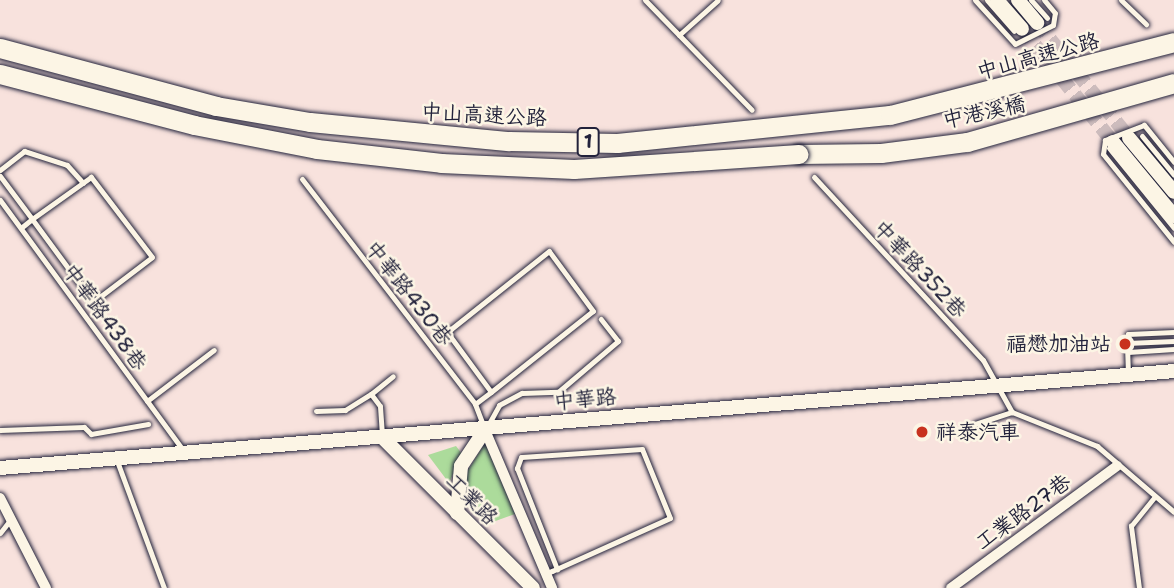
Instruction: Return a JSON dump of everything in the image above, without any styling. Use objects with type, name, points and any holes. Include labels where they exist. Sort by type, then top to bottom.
[{"type":"highway","name":"中山高速公路","points":[[0,48],[216,106],[310,122],[509,141],[617,143],[890,115],[1174,42]]},
{"type":"highway","name":"中港溪橋","points":[[0,74],[262,138],[441,163],[574,169],[799,153],[881,153],[967,142],[1174,83]]},
{"type":"street","points":[[997,0],[1018,30]]},
{"type":"street","points":[[1018,0],[1042,20]]},
{"type":"street","points":[[1136,137],[1174,192]]},
{"type":"street","points":[[1111,145],[1174,216]]},
{"type":"street","name":"中華路","points":[[0,468],[1174,371]]},
{"type":"street","points":[[457,513],[461,466],[485,429]]},
{"type":"street","points":[[485,429],[552,571],[552,588]]},
{"type":"street","name":"工業路","points":[[383,438],[533,588]]},
{"type":"street","name":"工業路27巷","points":[[951,588],[1117,466]]},
{"type":"street","points":[[0,498],[46,588]]},
{"type":"lane","points":[[645,0],[752,110]]},
{"type":"lane","points":[[679,35],[718,0]]},
{"type":"lane","points":[[975,0],[1014,44],[1054,25],[1055,13],[1044,0]]},
{"type":"lane","points":[[986,0],[1018,30]]},
{"type":"lane","points":[[1031,0],[1042,20]]},
{"type":"lane","points":[[1121,0],[1146,24]]},
{"type":"lane","points":[[1174,162],[1144,125],[1105,139],[1103,154],[1174,242]]},
{"type":"lane","points":[[1136,137],[1174,175]]},
{"type":"lane","points":[[1111,145],[1174,228]]},
{"type":"lane","points":[[0,170],[24,151],[67,165],[83,183]]},
{"type":"lane","points":[[0,176],[32,219],[93,302],[152,257],[91,177],[32,219],[21,228]]},
{"type":"lane","name":"中華路352巷","points":[[814,177],[1002,384]]},
{"type":"lane","name":"中華路430巷","points":[[302,179],[475,404],[485,429]]},
{"type":"lane","name":"中華路438巷","points":[[0,200],[185,452]]},
{"type":"lane","points":[[475,404],[491,392],[593,311],[549,251],[447,332],[491,392]]},
{"type":"lane","points":[[485,429],[499,405],[522,393],[558,392],[618,341],[601,319]]},
{"type":"lane","points":[[1128,374],[1128,334],[1174,332]]},
{"type":"lane","points":[[1127,343],[1174,341]]},
{"type":"lane","points":[[1128,352],[1174,349]]},
{"type":"lane","points":[[147,401],[214,350]]},
{"type":"lane","points":[[316,411],[345,410],[393,376]]},
{"type":"lane","points":[[1002,384],[1012,412]]},
{"type":"lane","points":[[371,394],[380,406],[383,438]]},
{"type":"lane","points":[[975,424],[1012,412],[1097,446],[1154,498],[1174,512]]},
{"type":"lane","points":[[0,430],[84,427],[91,434],[148,424]]},
{"type":"lane","points":[[642,449],[670,518],[552,571],[517,468],[521,457],[642,449]]},
{"type":"lane","points":[[116,458],[164,588]]},
{"type":"lane","points":[[1139,588],[1131,526],[1154,498]]},
{"type":"lane","points":[[0,533],[10,520]]},
{"type":"green space","points":[[485,443],[515,514],[490,523],[469,500],[465,475]]},
{"type":"green space","points":[[456,446],[462,454],[449,483],[428,455]]},
{"type":"tunnel","points":[[1037,23],[1129,138]]},
{"type":"tunnel","points":[[1022,29],[1113,142]]},
{"type":"place","name":"福懋加油站","points":[[1125,344]]},
{"type":"place","name":"祥泰汽車","points":[[922,432]]}]
